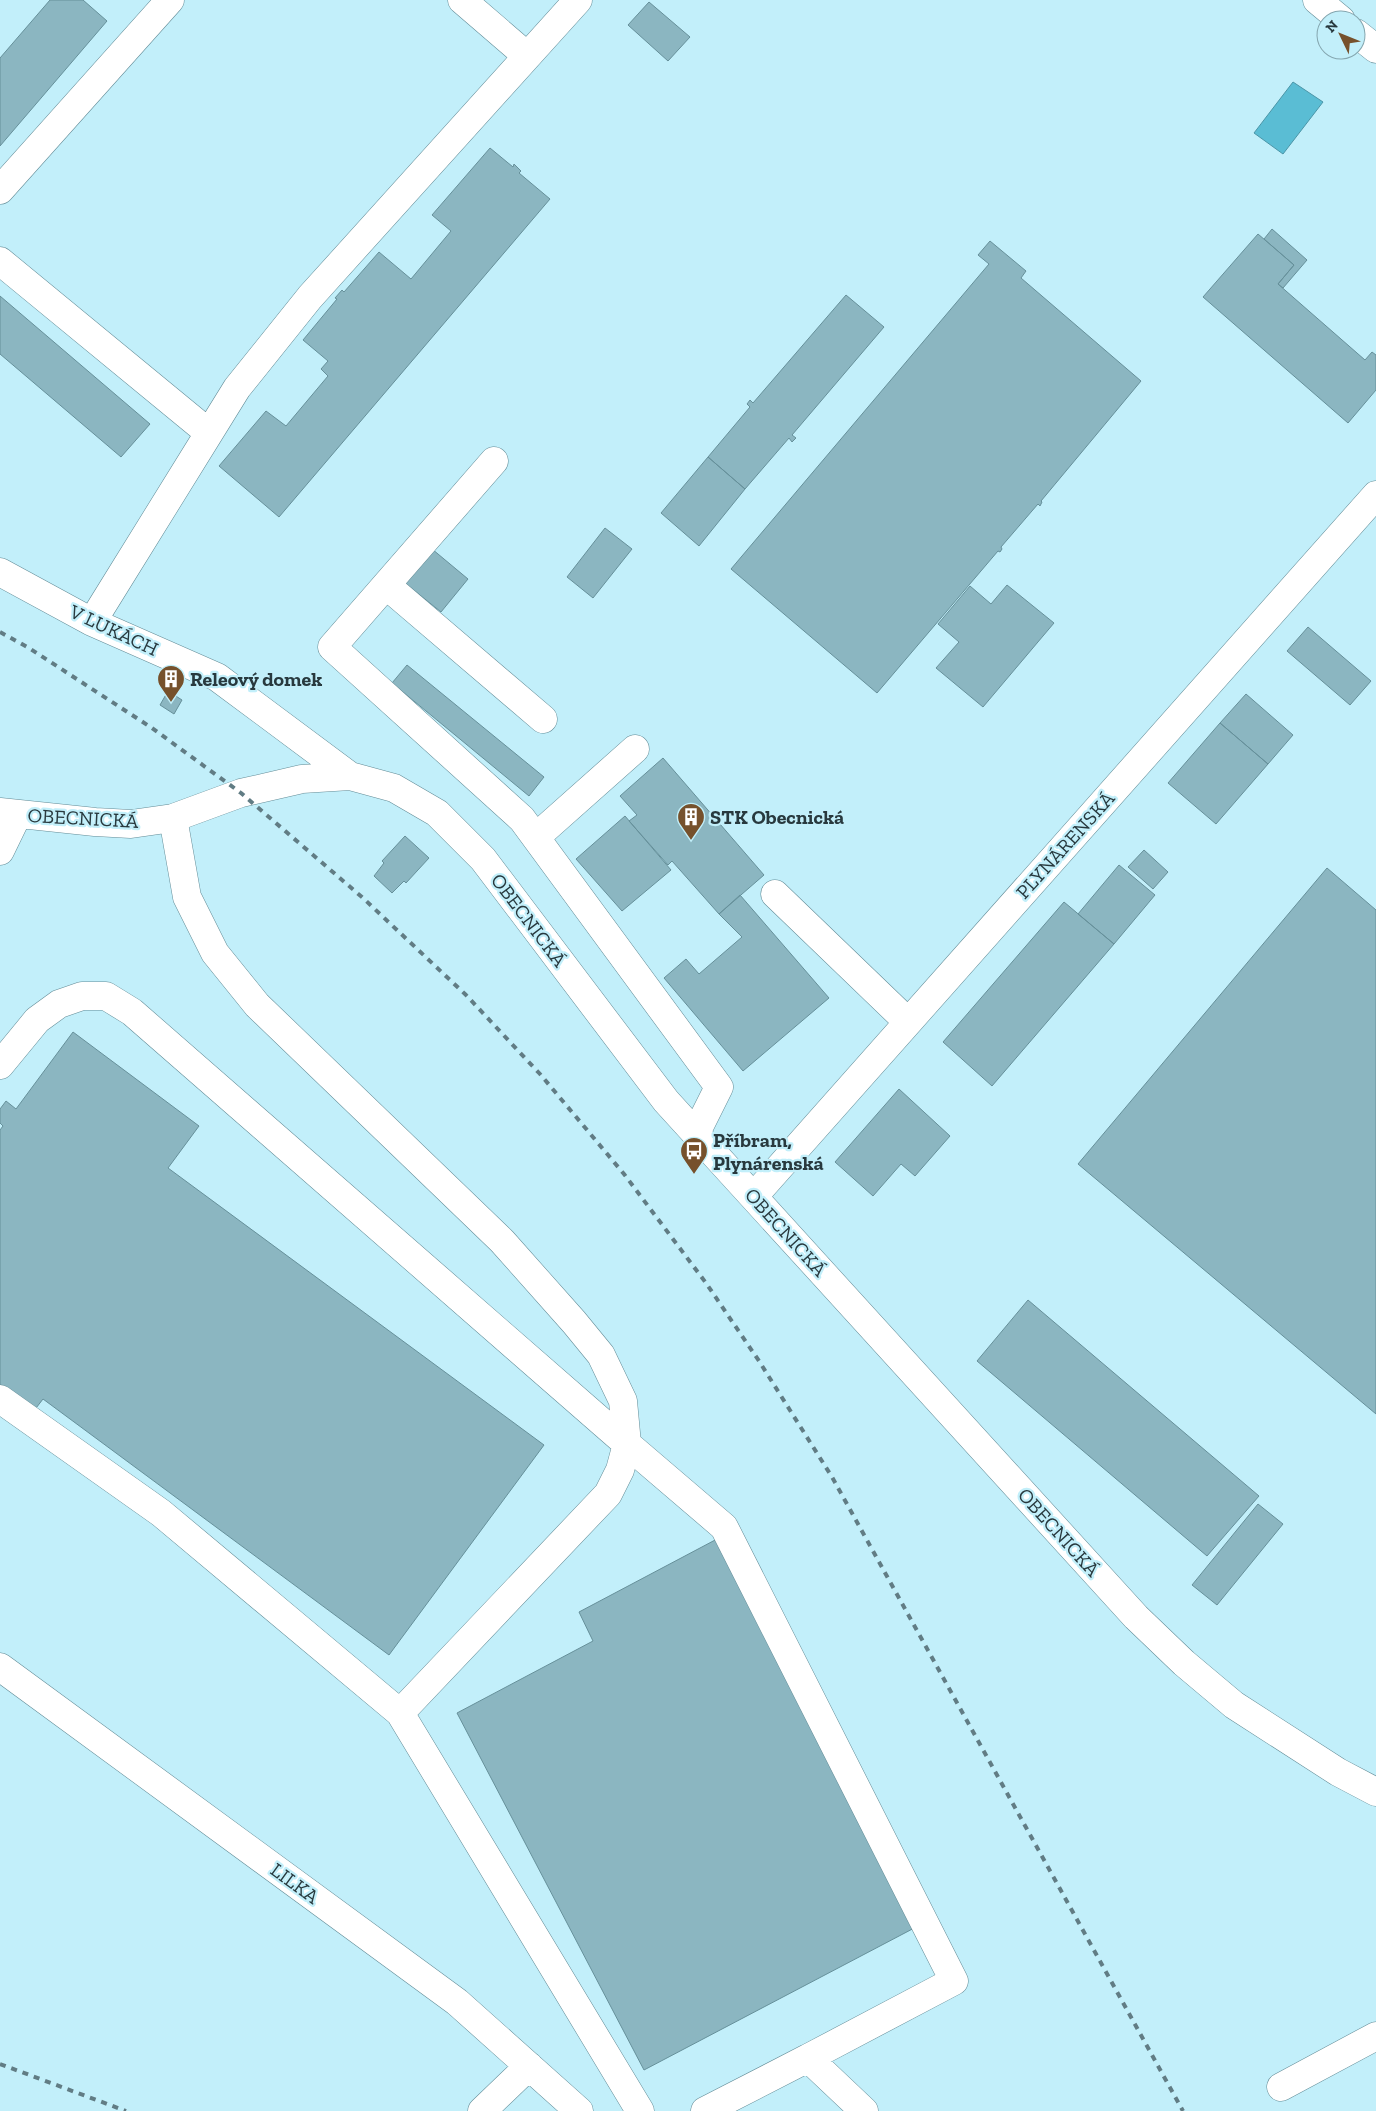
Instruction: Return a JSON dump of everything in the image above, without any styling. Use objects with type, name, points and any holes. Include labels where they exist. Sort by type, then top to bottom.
[{"type":"street","points":[[0,190],[170,0]]},
{"type":"street","points":[[462,0],[527,56]]},
{"type":"street","points":[[92,622],[237,388],[310,297],[578,0]]},
{"type":"street","points":[[1317,0],[1329,10]]},
{"type":"street","points":[[1366,41],[1376,49]]},
{"type":"street","points":[[0,261],[209,433]]},
{"type":"street","points":[[494,460],[332,647],[522,819],[536,836],[718,1087],[696,1133]]},
{"type":"street","name":"PLYNÁRENSKÁ","points":[[754,1196],[1376,495]]},
{"type":"street","name":"V LUKÁCH","points":[[0,572],[92,622],[217,676],[350,776]]},
{"type":"street","points":[[386,585],[543,719]]},
{"type":"street","points":[[536,836],[635,750]]},
{"type":"street","name":"OBECNICKÁ","points":[[9,813],[131,824],[173,818],[241,793],[302,779],[350,776],[394,788],[436,813],[483,860],[666,1102],[754,1196],[1136,1617],[1184,1663],[1234,1705],[1338,1772],[1376,1792]]},
{"type":"street","points":[[0,851],[9,813]]},
{"type":"street","points":[[173,818],[187,897],[215,954],[257,1005],[502,1241],[601,1355],[623,1401],[627,1444],[620,1470],[608,1494],[400,1713]]},
{"type":"street","points":[[775,894],[908,1022]]},
{"type":"street","points":[[0,1066],[37,1020],[59,1004],[82,996],[106,996],[132,1012],[724,1527],[954,1981],[706,2111]]},
{"type":"street","points":[[0,1398],[161,1513],[400,1713],[640,2111]]},
{"type":"street","name":"LILKA","points":[[0,1667],[457,2002],[579,2111]]},
{"type":"street","points":[[1282,2087],[1376,2036]]},
{"type":"street","points":[[808,2058],[864,2111]]},
{"type":"street","points":[[482,2111],[529,2066]]},
{"type":"water","points":[[1293,82],[1323,102],[1283,154],[1254,133]]},
{"type":"building","points":[[50,0],[83,0],[107,21],[0,146],[0,58]]},
{"type":"building","points":[[649,2],[690,37],[668,61],[628,25]]},
{"type":"building","points":[[490,148],[513,167],[514,164],[521,171],[519,173],[550,199],[279,517],[219,466],[266,411],[286,426],[328,376],[321,369],[328,361],[303,340],[337,299],[335,298],[342,290],[344,292],[379,252],[411,279],[451,231],[432,215]]},
{"type":"building","points":[[1272,229],[1307,260],[1283,288],[1278,284],[1294,265],[1264,239]]},
{"type":"building","points":[[1258,234],[1294,265],[1278,284],[1365,360],[1372,352],[1376,355],[1376,390],[1348,423],[1203,297]]},
{"type":"building","points":[[990,241],[1026,271],[1021,278],[1141,381],[1041,501],[1040,506],[1038,504],[1001,547],[1000,552],[998,551],[877,693],[731,569],[989,264],[978,255]]},
{"type":"building","points":[[846,295],[884,327],[792,435],[796,438],[792,442],[789,438],[745,489],[708,457],[750,407],[747,404],[750,400],[753,403]]},
{"type":"building","points":[[0,296],[150,424],[121,457],[0,354]]},
{"type":"building","points":[[708,457],[745,489],[699,546],[661,513]]},
{"type":"building","points":[[605,528],[632,549],[593,598],[567,577]]},
{"type":"building","points":[[432,549],[468,579],[441,612],[405,583]]},
{"type":"building","points":[[1007,585],[1054,623],[983,707],[936,668],[959,642],[938,624],[970,586],[991,604]]},
{"type":"building","points":[[1308,627],[1371,681],[1350,705],[1287,651]]},
{"type":"building","points":[[407,665],[544,777],[529,796],[392,683]]},
{"type":"building","name":"Releový domek","points":[[168,691],[182,700],[174,714],[160,705]]},
{"type":"building","points":[[1246,694],[1293,735],[1268,764],[1220,723]]},
{"type":"building","points":[[1220,723],[1268,764],[1216,824],[1168,783]]},
{"type":"building","name":"STK Obecnická","points":[[663,758],[764,875],[719,914],[672,861],[668,865],[629,821],[637,815],[620,796]]},
{"type":"building","points":[[625,816],[671,870],[622,911],[576,859]]},
{"type":"building","points":[[405,836],[429,858],[406,883],[404,881],[392,893],[374,876],[384,863],[382,861]]},
{"type":"building","points":[[1144,850],[1168,872],[1153,889],[1128,867]]},
{"type":"building","points":[[1119,865],[1155,895],[1114,944],[1078,914]]},
{"type":"building","points":[[1327,868],[1376,910],[1376,1414],[1078,1164]]},
{"type":"building","points":[[740,895],[829,998],[743,1071],[664,978],[686,959],[699,974],[742,937],[719,914]]},
{"type":"building","points":[[1064,902],[1114,944],[992,1086],[943,1042]]},
{"type":"building","points":[[73,1032],[199,1126],[168,1168],[544,1445],[389,1655],[43,1399],[33,1412],[0,1387],[0,1130],[3,1126],[0,1123],[0,1109],[6,1101],[16,1109]]},
{"type":"building","points":[[899,1089],[950,1136],[915,1176],[901,1164],[873,1196],[835,1162]]},
{"type":"building","points":[[1028,1300],[1259,1496],[1207,1556],[977,1361]]},
{"type":"building","points":[[1258,1504],[1283,1524],[1217,1605],[1192,1585]]},
{"type":"building","points":[[717,1539],[920,1925],[644,2070],[457,1713],[593,1641],[579,1612]]},
{"type":"railway","points":[[0,632],[29,648],[152,728],[241,793],[363,898],[466,995],[540,1074],[624,1174],[706,1283],[759,1361],[832,1477],[1183,2111]]},
{"type":"railway","points":[[0,2064],[126,2111]]},
{"type":"place","name":"Releový domek","points":[[171,703]]},
{"type":"place","name":"STK Obecnická","points":[[691,841]]},
{"type":"place","name":"Příbram, Plynárenská","points":[[694,1175]]}]
